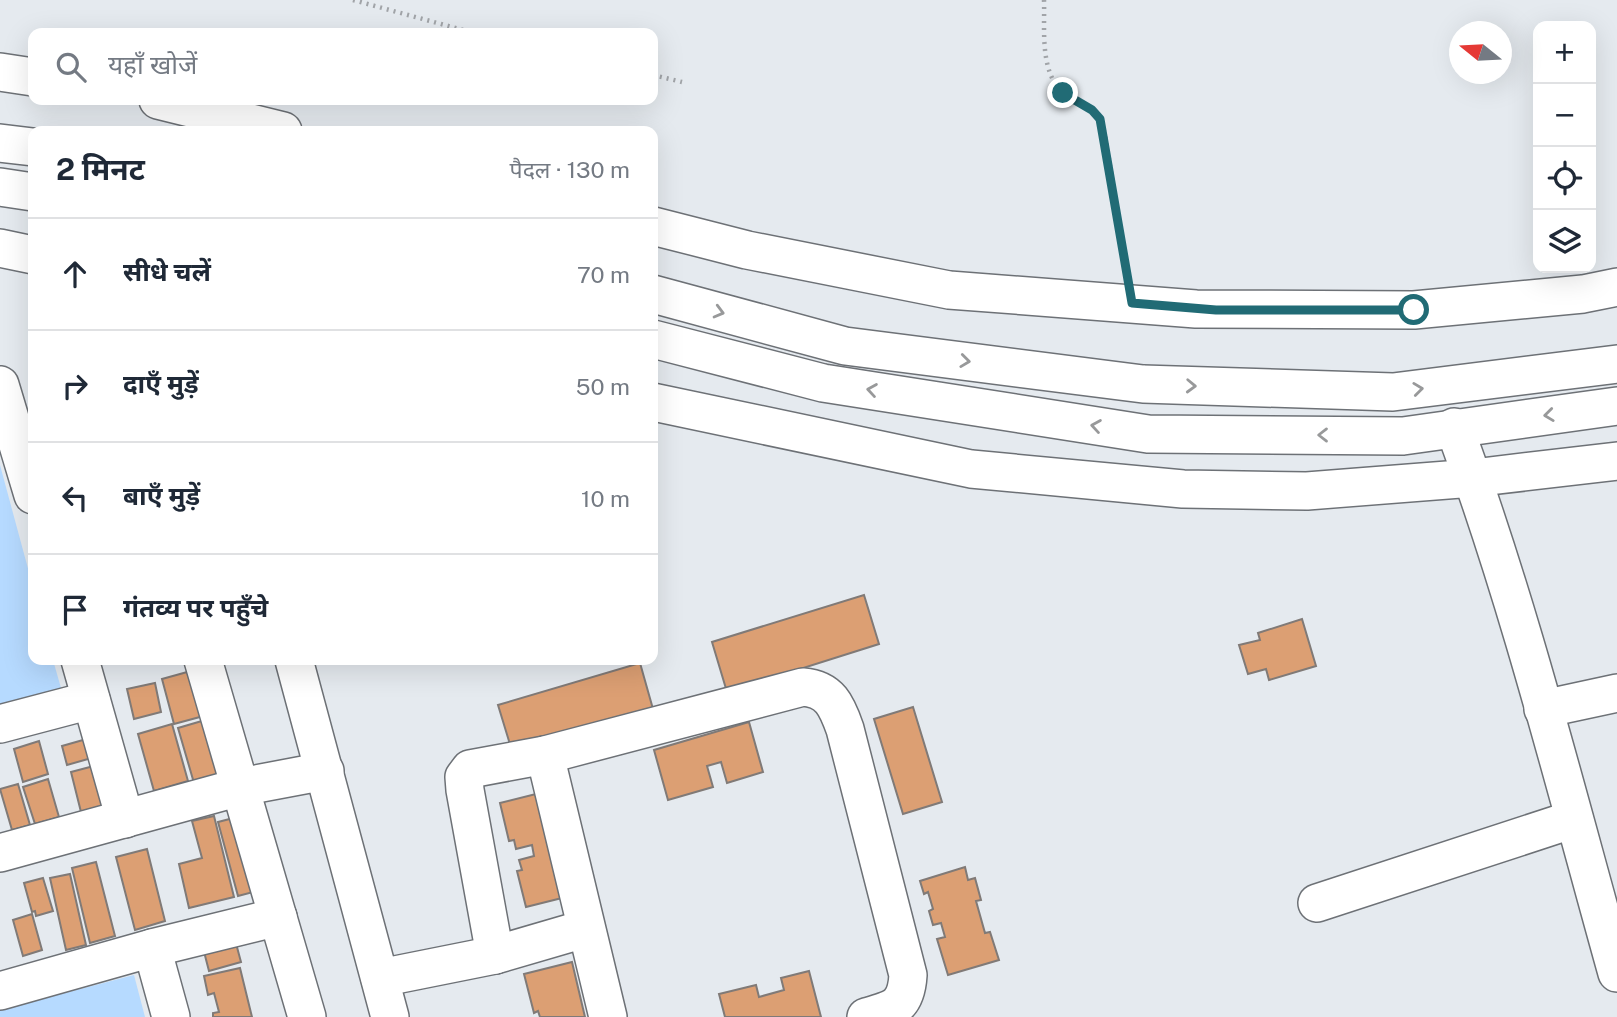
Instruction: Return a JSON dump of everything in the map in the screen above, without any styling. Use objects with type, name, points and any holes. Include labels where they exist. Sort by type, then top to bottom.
[{"type":"street","points":[[0,72],[28,76]]},
{"type":"street","points":[[178,105],[263,126]]},
{"type":"street","points":[[0,143],[28,146]]},
{"type":"street","points":[[0,187],[28,191]]},
{"type":"street","points":[[658,227],[747,250],[949,290],[1216,310],[1389,311],[1583,294],[1617,287]]},
{"type":"street","points":[[0,248],[28,254]]},
{"type":"street","points":[[658,295],[845,346],[1143,384],[1394,392],[1617,364]]},
{"type":"street","points":[[658,340],[823,383],[1148,434],[1403,436],[1617,406]]},
{"type":"street","points":[[0,385],[28,479]]},
{"type":"street","points":[[658,403],[971,469],[1169,488],[1307,491],[1474,478],[1617,461]]},
{"type":"street","points":[[1454,427],[1474,478],[1543,709],[1617,973]]},
{"type":"street","points":[[81,665],[125,819]]},
{"type":"street","points":[[205,665],[307,1017]]},
{"type":"street","points":[[295,665],[390,1017]]},
{"type":"street","points":[[495,955],[464,777],[470,769],[545,755],[803,687],[816,688],[828,695],[837,706],[845,729],[908,975],[907,993],[898,1006],[866,1017]]},
{"type":"street","points":[[1543,709],[1617,693]]},
{"type":"street","points":[[0,724],[91,700]]},
{"type":"street","points":[[545,755],[584,929],[607,1017]]},
{"type":"street","points":[[0,853],[240,787],[324,771]]},
{"type":"street","points":[[1317,903],[1574,819]]},
{"type":"street","points":[[0,991],[152,948],[278,917]]},
{"type":"street","points":[[380,978],[495,955],[584,929]]},
{"type":"street","points":[[152,948],[171,1017]]},
{"type":"path","points":[[353,0],[456,28]]},
{"type":"path","points":[[1044,0],[1045,57],[1053,80],[1063,93],[1092,110],[1100,119],[1105,134],[1132,303]]},
{"type":"path","points":[[658,76],[682,82]]},
{"type":"shaded area","points":[[0,465],[28,569],[28,665],[54,665],[61,688],[0,704]]},
{"type":"shaded area","points":[[134,975],[145,1017],[0,1017],[0,1010]]},
{"type":"building","points":[[864,595],[879,644],[727,692],[712,642]]},
{"type":"building","points":[[1302,619],[1316,666],[1269,680],[1266,669],[1248,674],[1239,645],[1260,640],[1258,633]]},
{"type":"building","points":[[641,665],[653,709],[512,751],[498,705]]},
{"type":"building","points":[[198,669],[211,714],[174,724],[162,679]]},
{"type":"building","points":[[155,683],[161,712],[134,719],[127,689]]},
{"type":"building","points":[[913,707],[942,802],[903,814],[874,719]]},
{"type":"building","points":[[212,718],[228,773],[194,783],[178,728]]},
{"type":"building","points":[[749,722],[763,772],[727,783],[721,762],[707,766],[713,787],[668,800],[654,750]]},
{"type":"building","points":[[172,724],[188,781],[154,791],[138,734]]},
{"type":"building","points":[[97,736],[102,755],[67,765],[62,746]]},
{"type":"building","points":[[39,741],[48,774],[23,782],[14,749]]},
{"type":"building","points":[[105,763],[115,803],[81,812],[71,772]]},
{"type":"building","points":[[48,779],[59,817],[35,824],[23,787]]},
{"type":"building","points":[[18,784],[30,825],[12,830],[0,789]]},
{"type":"building","points":[[548,791],[574,895],[526,907],[517,871],[522,870],[519,860],[534,856],[532,845],[516,849],[514,840],[509,841],[500,803]]},
{"type":"building","points":[[245,815],[265,889],[238,896],[218,822]]},
{"type":"building","points":[[214,816],[234,897],[189,908],[179,864],[202,858],[192,821]]},
{"type":"building","points":[[147,849],[165,921],[135,930],[116,857]]},
{"type":"building","points":[[96,862],[115,936],[90,943],[72,868]]},
{"type":"building","points":[[965,867],[968,880],[975,878],[981,900],[976,901],[985,933],[990,932],[999,960],[948,975],[937,939],[945,937],[941,923],[933,925],[929,911],[933,909],[928,892],[924,894],[920,881]]},
{"type":"building","points":[[70,874],[86,945],[66,950],[50,878]]},
{"type":"building","points":[[43,878],[53,911],[36,916],[35,911],[32,912],[24,883]]},
{"type":"building","points":[[32,914],[42,950],[23,956],[13,920]]},
{"type":"building","points":[[234,936],[241,962],[209,971],[202,944]]},
{"type":"building","points":[[572,962],[585,1017],[540,1017],[538,1011],[534,1013],[524,974]]},
{"type":"building","points":[[240,968],[252,1017],[213,1017],[213,1013],[219,1012],[214,993],[208,995],[204,976]]},
{"type":"building","points":[[809,971],[821,1017],[725,1017],[719,994],[756,985],[759,997],[784,990],[781,978]]},
{"type":"route","points":[[1063,93],[1092,110],[1100,119],[1105,134],[1132,303],[1216,310],[1414,310]]}]
